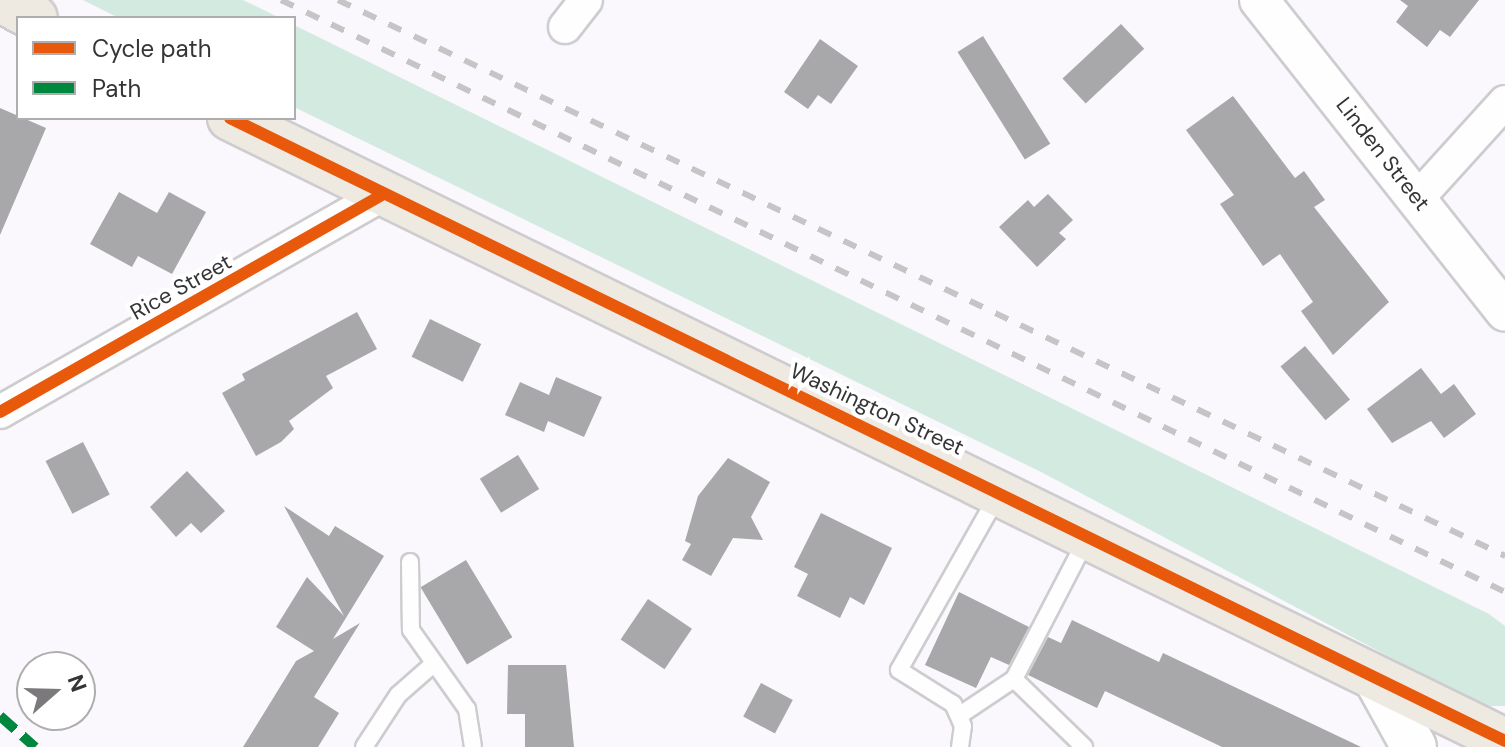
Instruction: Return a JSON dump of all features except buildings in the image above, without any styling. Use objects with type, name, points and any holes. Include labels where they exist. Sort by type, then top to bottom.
[{"type":"main road","points":[[0,0],[31,16]]},
{"type":"main road","name":"Washington Street","points":[[234,120],[381,196],[1089,532],[1378,682],[1505,741]]},
{"type":"main road","points":[[1378,682],[1414,747]]},
{"type":"street","points":[[565,27],[586,0]]},
{"type":"street","name":"Linden Street","points":[[1259,0],[1505,311]]},
{"type":"street","points":[[1417,199],[1505,102]]},
{"type":"street","name":"Rice Street","points":[[0,412],[381,196]]},
{"type":"lane","points":[[960,747],[960,715],[945,696],[899,670],[1001,490]]},
{"type":"lane","points":[[960,715],[1014,679],[1089,532]]},
{"type":"lane","points":[[410,562],[408,617],[431,666],[467,709],[473,747]]},
{"type":"lane","points":[[364,747],[398,695],[431,666]]},
{"type":"lane","points":[[1014,679],[1084,747]]},
{"type":"green space","points":[[83,0],[243,0],[276,16],[115,16]]},
{"type":"green space","points":[[296,26],[1489,614],[1505,626],[1505,706],[1482,706],[1043,473],[296,108]]},
{"type":"railway","points":[[281,0],[1505,592]]},
{"type":"railway","points":[[338,0],[1505,556]]},
{"type":"marked path","points":[[0,716],[35,747]]},
{"type":"cycle path","points":[[234,120],[1505,741]]},
{"type":"cycle path","points":[[0,412],[381,196]]}]
